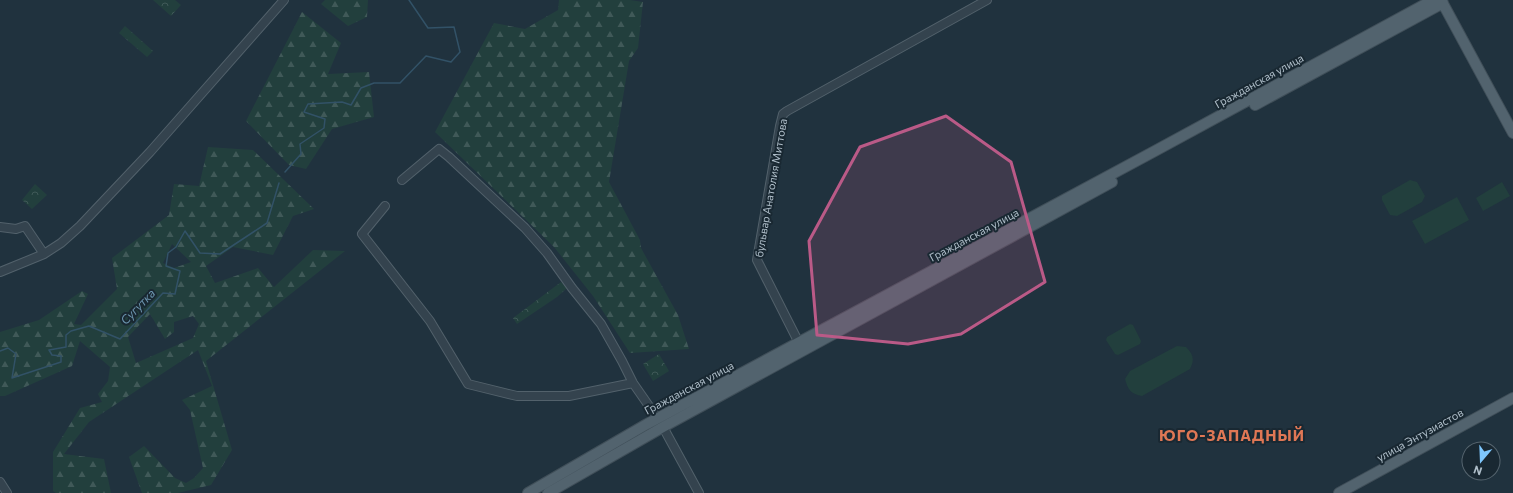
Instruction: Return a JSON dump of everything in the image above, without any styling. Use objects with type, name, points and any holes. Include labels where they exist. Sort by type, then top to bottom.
[{"type":"main road","name":"Гражданская улица","points":[[528,493],[1441,1]]},
{"type":"main road","points":[[1441,1],[1513,133]]},
{"type":"main road","name":"Гражданская улица","points":[[548,493],[660,423],[799,343],[992,243]]},
{"type":"main road","name":"улица Энтузиастов","points":[[1343,493],[1511,402]]},
{"type":"street","points":[[0,272],[44,254],[61,243],[80,226],[150,152],[284,0]]},
{"type":"street","name":"бульвар Анатолия Миттова","points":[[799,343],[757,260],[783,114],[988,0]]},
{"type":"street","points":[[402,180],[439,149],[535,239],[572,288],[602,324],[622,360],[632,383],[660,423],[699,493]]},
{"type":"street","points":[[385,206],[362,234],[430,320],[468,384],[517,396],[569,396],[632,383]]},
{"type":"street","points":[[0,228],[16,229],[25,226],[44,254]]},
{"type":"street","points":[[1,484],[7,493]]},
{"type":"highlighted area","points":[[946,116],[1011,162],[1045,282],[961,334],[908,344],[817,335],[809,241],[860,147]]},
{"type":"green space","points":[[153,0],[175,0],[181,5],[171,16]]},
{"type":"green space","points":[[325,0],[368,0],[367,17],[348,26],[321,4]]},
{"type":"green space","points":[[559,0],[630,0],[643,2],[638,48],[629,61],[609,182],[640,240],[641,248],[678,315],[689,349],[630,353],[593,296],[554,247],[435,132],[494,23],[525,29],[558,10]]},
{"type":"green space","points":[[302,12],[341,43],[328,74],[369,72],[374,117],[332,129],[306,169],[289,165],[246,121]]},
{"type":"green space","points":[[125,26],[153,51],[147,57],[119,33]]},
{"type":"green space","points":[[208,147],[253,150],[314,209],[293,216],[273,255],[233,247],[206,266],[215,283],[258,268],[274,287],[313,250],[345,251],[206,361],[232,450],[211,485],[178,493],[142,493],[129,457],[144,446],[175,478],[186,483],[194,478],[203,468],[190,410],[182,400],[212,386],[198,350],[89,422],[64,454],[104,459],[111,493],[56,493],[53,491],[53,452],[80,408],[102,402],[98,394],[108,381],[110,367],[80,341],[72,366],[5,396],[0,396],[0,332],[39,320],[82,291],[88,294],[74,324],[81,325],[117,289],[112,258],[169,215],[174,184],[199,186]],"holes":[[[172,244],[191,262],[174,268],[163,263]],[[150,314],[165,339],[174,332],[174,322],[193,316],[199,324],[193,338],[136,363],[128,337]]]},
{"type":"green space","points":[[1410,180],[1417,182],[1425,196],[1422,202],[1397,216],[1390,215],[1382,200],[1382,196]]},
{"type":"green space","points":[[1502,182],[1510,196],[1483,211],[1476,198]]},
{"type":"green space","points":[[35,184],[47,195],[32,209],[22,200]]},
{"type":"green space","points":[[1457,197],[1469,220],[1425,244],[1412,221]]},
{"type":"green space","points":[[561,282],[567,288],[557,297],[517,324],[513,318]]},
{"type":"green space","points":[[1130,324],[1133,325],[1141,341],[1140,344],[1118,355],[1115,354],[1106,340],[1107,337]]},
{"type":"green space","points":[[1177,346],[1186,347],[1192,354],[1193,359],[1190,369],[1142,396],[1130,391],[1125,379],[1130,371]]},
{"type":"green space","points":[[659,354],[669,371],[653,381],[643,364]]},
{"type":"waterway","name":"Сугутка","points":[[285,172],[301,154],[300,144],[324,128],[325,119],[304,112],[308,104],[342,102],[351,105],[361,88],[374,83],[400,83],[426,56],[451,62],[460,52],[454,27],[428,28],[409,0]]},
{"type":"waterway","name":"Сугутка","points":[[0,351],[8,348],[16,354],[12,378],[61,362],[61,356],[52,355],[49,350],[66,347],[66,335],[71,331],[89,326],[120,339],[163,293],[175,294],[180,271],[166,266],[168,253],[176,247],[185,231],[200,253],[220,254],[267,223],[279,183]]},
{"type":"district","name":"ЮГО-ЗАПАДНЫЙ","points":[[1232,436]]}]
